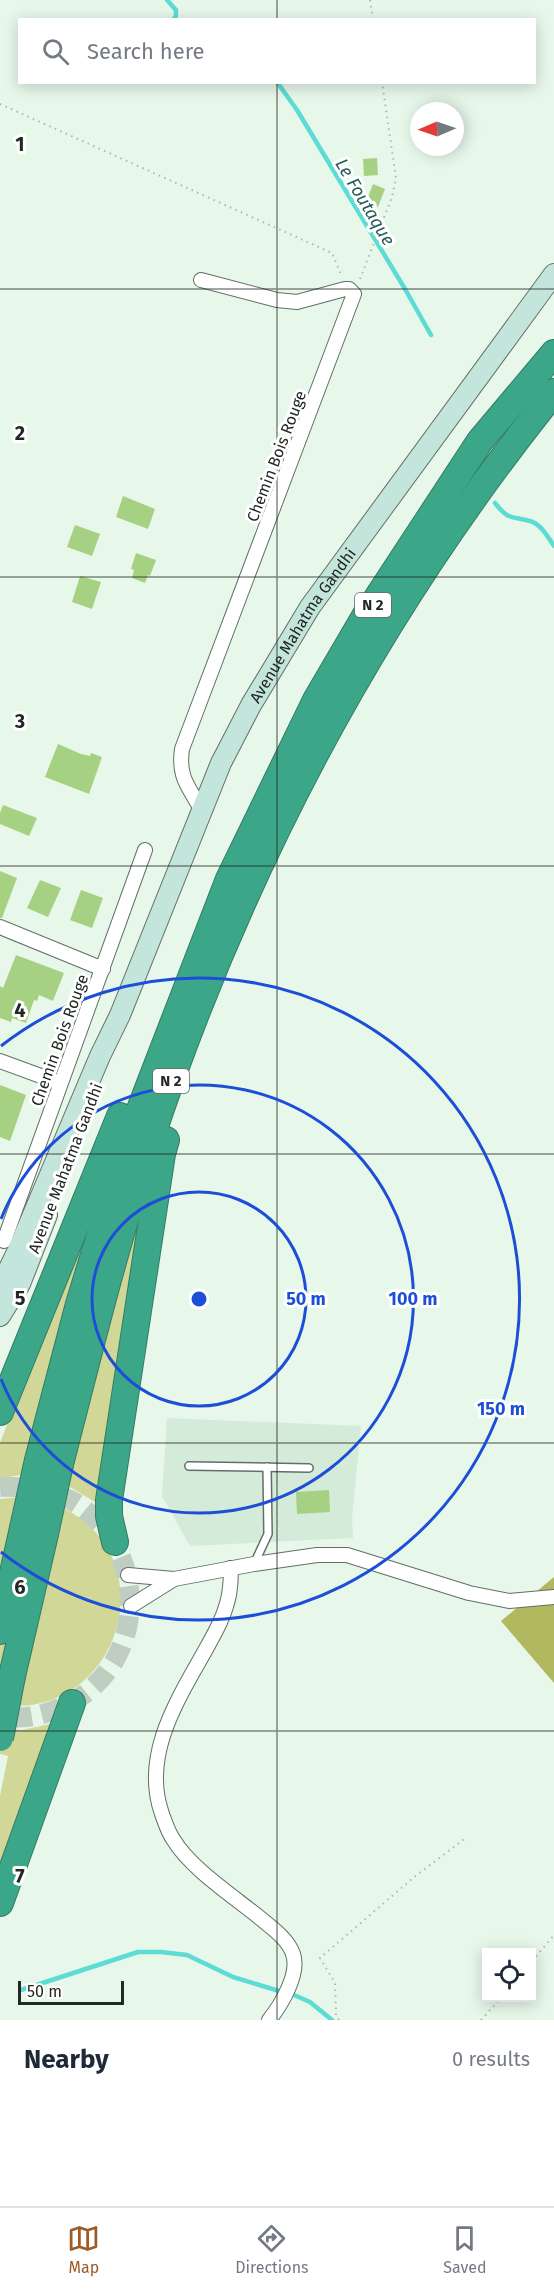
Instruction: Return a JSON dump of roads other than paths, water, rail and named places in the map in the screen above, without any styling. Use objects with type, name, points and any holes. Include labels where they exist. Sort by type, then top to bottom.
[{"type":"highway","name":"N 2","points":[[0,1738],[34,1531],[79,1304],[132,1130],[229,879],[316,700],[364,618],[480,441],[554,352]]},
{"type":"highway","name":"N 2","points":[[49,1462],[100,1308],[150,1142],[191,1027],[233,923],[283,815],[333,717],[434,553],[506,452],[554,392]]},
{"type":"highway","points":[[114,1542],[109,1516],[109,1500],[162,1154],[182,1083],[217,990],[333,717]]},
{"type":"highway","points":[[0,1412],[167,998],[202,919],[229,879]]},
{"type":"highway","name":"N 2","points":[[0,1631],[34,1531]]},
{"type":"highway","points":[[0,1903],[72,1703]]},
{"type":"main road","name":"Avenue Mahatma Gandhi","points":[[0,1287],[8,1243],[120,1015],[201,809],[221,763],[251,705],[310,607],[554,274]]},
{"type":"main road","name":"Avenue Mahatma Gandhi","points":[[0,1316],[20,1284],[35,1248],[114,1040],[120,1015]]},
{"type":"main road","name":"Avenue Mahatma Gandhi","points":[[0,1302],[19,1267],[8,1243]]},
{"type":"street","name":"Chemin Bois Rouge","points":[[201,280],[277,300],[297,302],[345,289],[354,294],[182,749],[180,765],[184,779],[201,809]]},
{"type":"street","name":"Chemin Bois Rouge","points":[[8,1243],[60,1083],[145,850]]},
{"type":"street","points":[[0,927],[103,969]]},
{"type":"street","points":[[0,1060],[60,1083]]},
{"type":"street","points":[[128,1575],[174,1579],[317,1555],[346,1555],[489,1598],[509,1601],[554,1597]]},
{"type":"street","points":[[230,1568],[232,1574],[226,1612],[182,1691],[162,1733],[156,1776],[157,1795],[172,1839],[190,1860],[284,1939],[294,1955],[294,1970],[282,2004],[269,2020]]},
{"type":"street","points":[[131,1606],[174,1579]]},
{"type":"lane","points":[[189,1466],[309,1468]]},
{"type":"lane","points":[[254,1564],[268,1534],[267,1467]]},
{"type":"waterway","name":"Le Foutaque","points":[[167,0],[176,10],[174,18]]},
{"type":"waterway","name":"Le Foutaque","points":[[278,84],[297,110],[431,335]]},
{"type":"waterway","name":"Le Foutaque","points":[[495,503],[507,515],[538,525],[554,546]]},
{"type":"waterway","points":[[21,1990],[138,1952],[161,1952],[187,1955],[233,1977],[279,1991]]},
{"type":"waterway","points":[[294,1995],[310,2002],[332,2020]]},
{"type":"tunnel","points":[[0,1487],[48,1492],[70,1500],[90,1514],[105,1529],[116,1546],[124,1565],[130,1605],[128,1625],[122,1644],[113,1663],[91,1689],[70,1703],[47,1713],[24,1717],[0,1716]]}]
